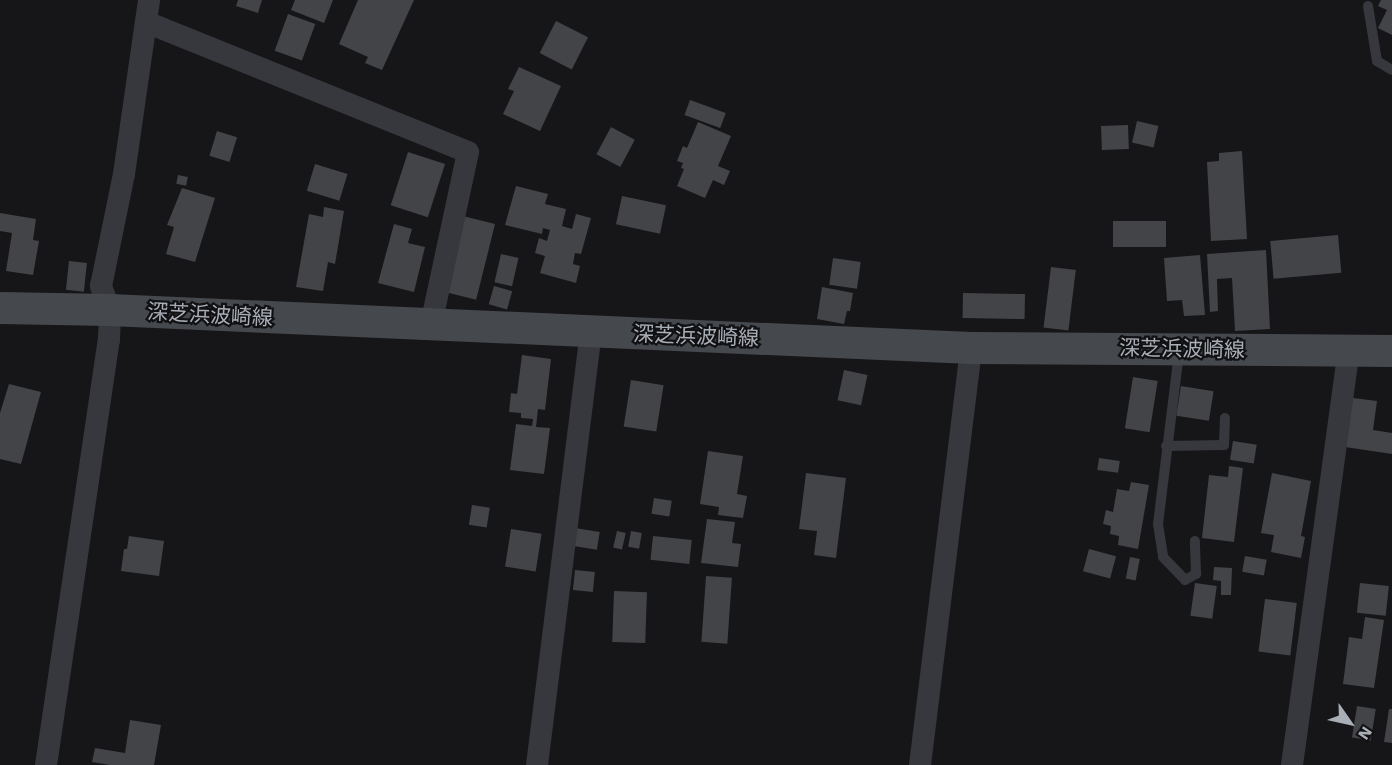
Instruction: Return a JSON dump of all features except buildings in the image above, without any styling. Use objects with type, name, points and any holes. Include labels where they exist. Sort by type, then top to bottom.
[{"type":"main road","name":"深芝浜波崎線","points":[[0,308],[110,310],[971,348],[1392,351]]},
{"type":"street","points":[[46,765],[109,340],[110,310],[101,286],[123,174],[149,0]]},
{"type":"street","points":[[146,22],[468,152],[431,325]]},
{"type":"street","points":[[537,765],[591,331]]},
{"type":"street","points":[[920,765],[971,348]]},
{"type":"street","points":[[1292,765],[1348,351]]},
{"type":"lane","points":[[1368,6],[1377,61],[1392,70]]},
{"type":"lane","points":[[1180,350],[1166,446],[1158,524],[1163,557],[1185,580],[1196,574],[1195,541]]},
{"type":"lane","points":[[1166,446],[1224,445],[1225,418]]}]
